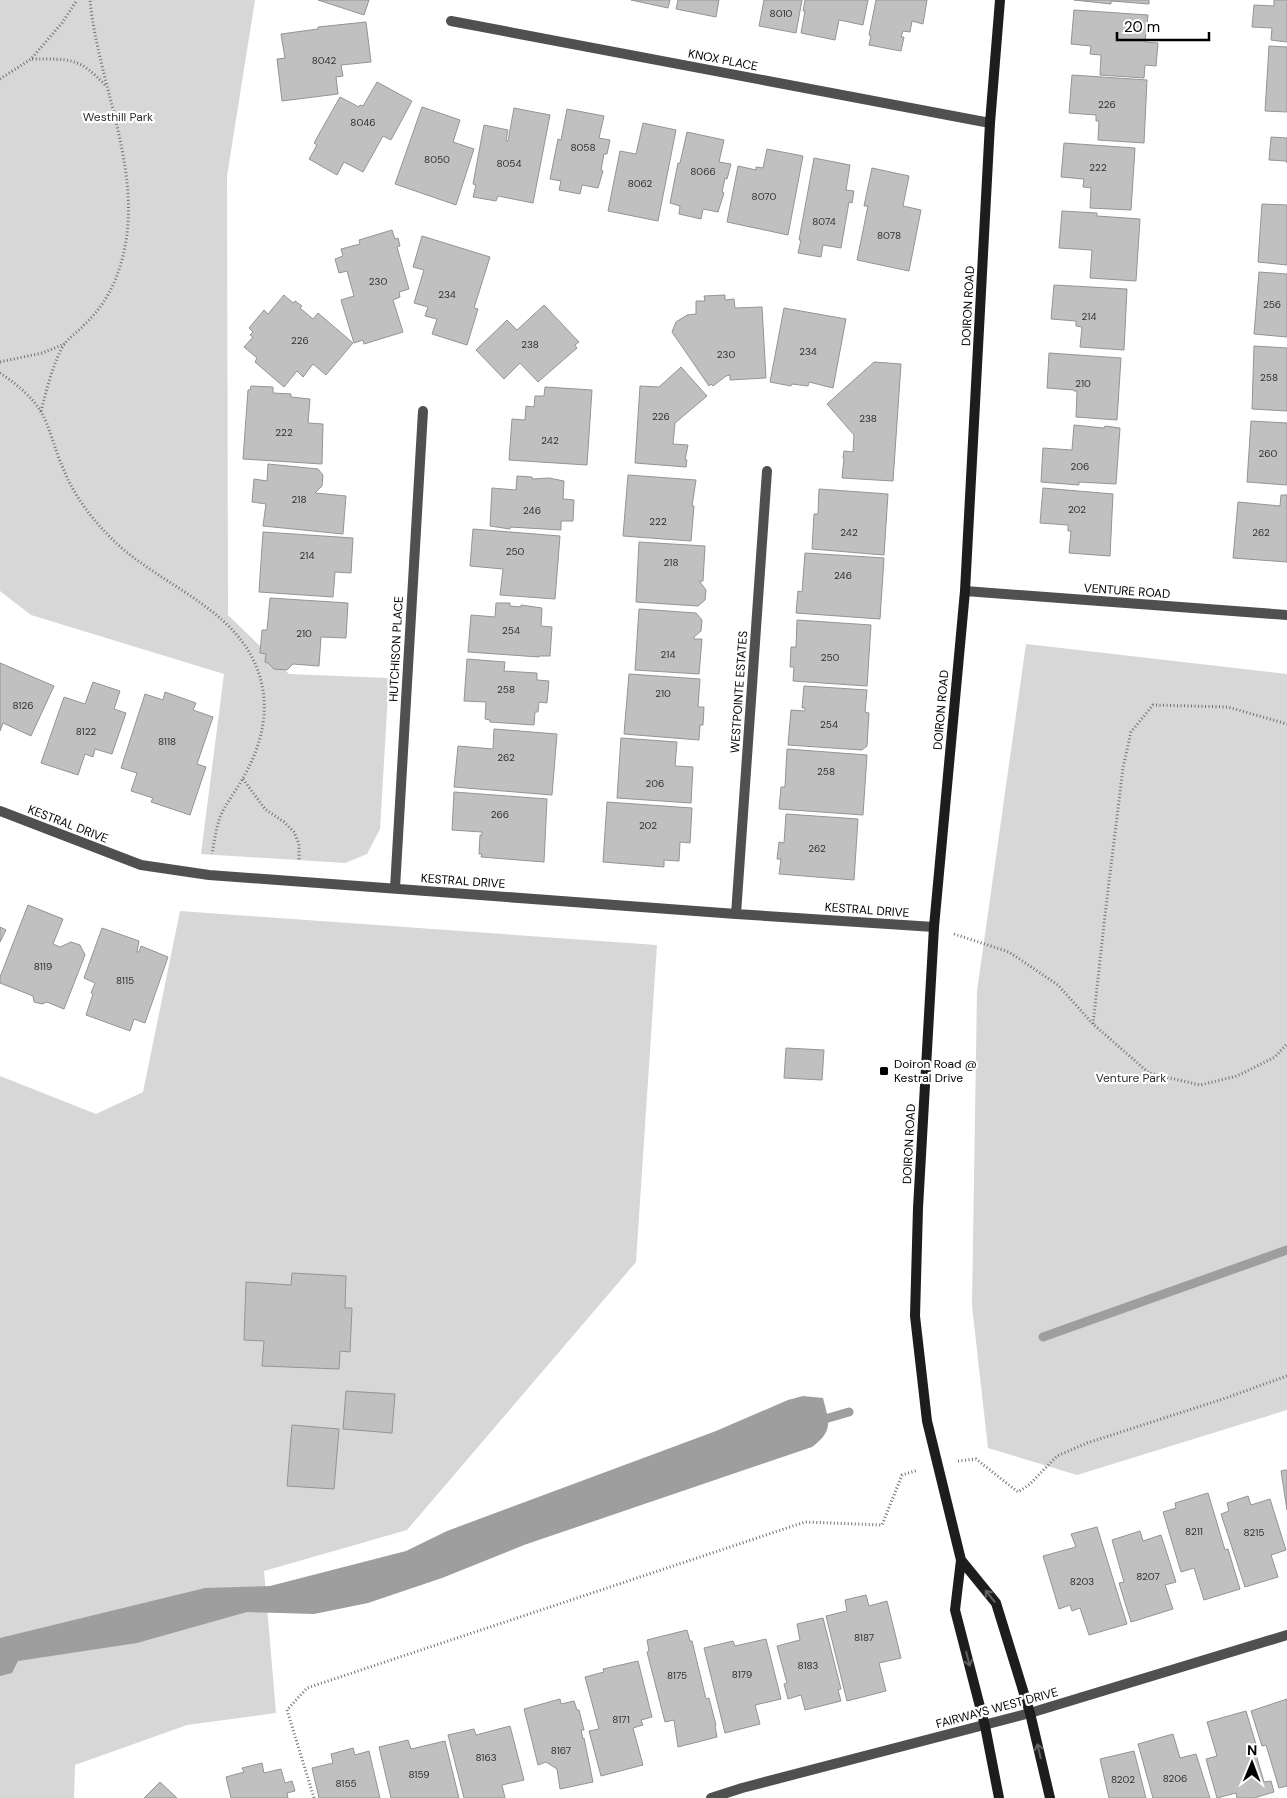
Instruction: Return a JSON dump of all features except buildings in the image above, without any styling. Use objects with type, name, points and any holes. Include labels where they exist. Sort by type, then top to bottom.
[{"type":"street","name":"DOIRON ROAD","points":[[961,1560],[927,1421],[915,1316],[918,1208],[934,927],[965,591],[990,123],[1000,0]]},
{"type":"street","name":"KNOX PLACE","points":[[451,20],[990,123]]},
{"type":"street","name":"HUTCHISON PLACE","points":[[395,888],[423,410]]},
{"type":"street","name":"WESTPOINTE ESTATES","points":[[736,914],[767,471]]},
{"type":"street","name":"VENTURE ROAD","points":[[965,591],[1287,615]]},
{"type":"street","name":"KESTRAL DRIVE","points":[[0,812],[142,865],[209,875],[934,927]]},
{"type":"street","points":[[961,1560],[996,1603],[1030,1713],[1050,1798]]},
{"type":"street","points":[[961,1560],[955,1610],[985,1726],[999,1798]]},
{"type":"street","name":"FAIRWAYS WEST DRIVE","points":[[711,1798],[751,1785],[985,1726],[1287,1634]]},
{"type":"path","points":[[0,79],[31,59],[62,24],[77,0]]},
{"type":"path","points":[[41,412],[50,377],[65,344],[102,305],[113,286],[125,245],[128,217],[126,168],[118,126],[92,25],[90,0]]},
{"type":"path","points":[[31,59],[58,59],[78,62],[90,70],[107,87]]},
{"type":"path","points":[[0,362],[42,353],[65,344]]},
{"type":"path","points":[[0,373],[18,386],[41,412],[63,469],[84,507],[114,541],[215,613],[246,646],[255,663],[263,692],[262,730],[253,760],[221,816],[215,834],[209,875]]},
{"type":"path","points":[[1094,1024],[1122,768],[1131,732],[1153,706],[1228,707],[1287,724]]},
{"type":"path","points":[[242,779],[265,808],[294,832],[299,844],[298,881]]},
{"type":"path","points":[[934,927],[1009,952],[1058,984],[1094,1024],[1149,1073],[1200,1084],[1237,1076],[1275,1056],[1287,1044]]},
{"type":"path","points":[[314,1798],[286,1710],[306,1688],[805,1522],[882,1525],[902,1475],[938,1464],[976,1459],[1018,1492],[1030,1484],[1057,1456],[1088,1443],[1287,1376]]},
{"type":"green space","name":"Westhill Park","points":[[0,0],[255,0],[227,176],[228,615],[289,674],[389,678],[380,829],[367,854],[345,863],[201,854],[224,674],[31,615],[0,591]]},
{"type":"green space","name":"Venture Park","points":[[1026,644],[1287,674],[1287,1410],[1077,1475],[988,1448],[972,1306],[977,991]]},
{"type":"green space","points":[[180,911],[657,945],[636,1262],[407,1530],[264,1571],[276,1713],[187,1725],[75,1765],[74,1798],[0,1798],[0,1076],[96,1114],[143,1092]]},
{"type":"shaded area","points":[[803,1396],[823,1398],[827,1413],[827,1430],[824,1436],[812,1447],[524,1545],[442,1578],[368,1603],[314,1614],[247,1612],[137,1643],[18,1661],[12,1673],[0,1676],[0,1638],[205,1588],[270,1586],[406,1551],[447,1531],[716,1431],[788,1400]]},
{"type":"waterway","points":[[1043,1337],[1287,1250]]},
{"type":"waterway","points":[[818,1421],[849,1412]]},
{"type":"place","name":"Doiron Road @ Kestral Drive","points":[[884,1071]]}]
